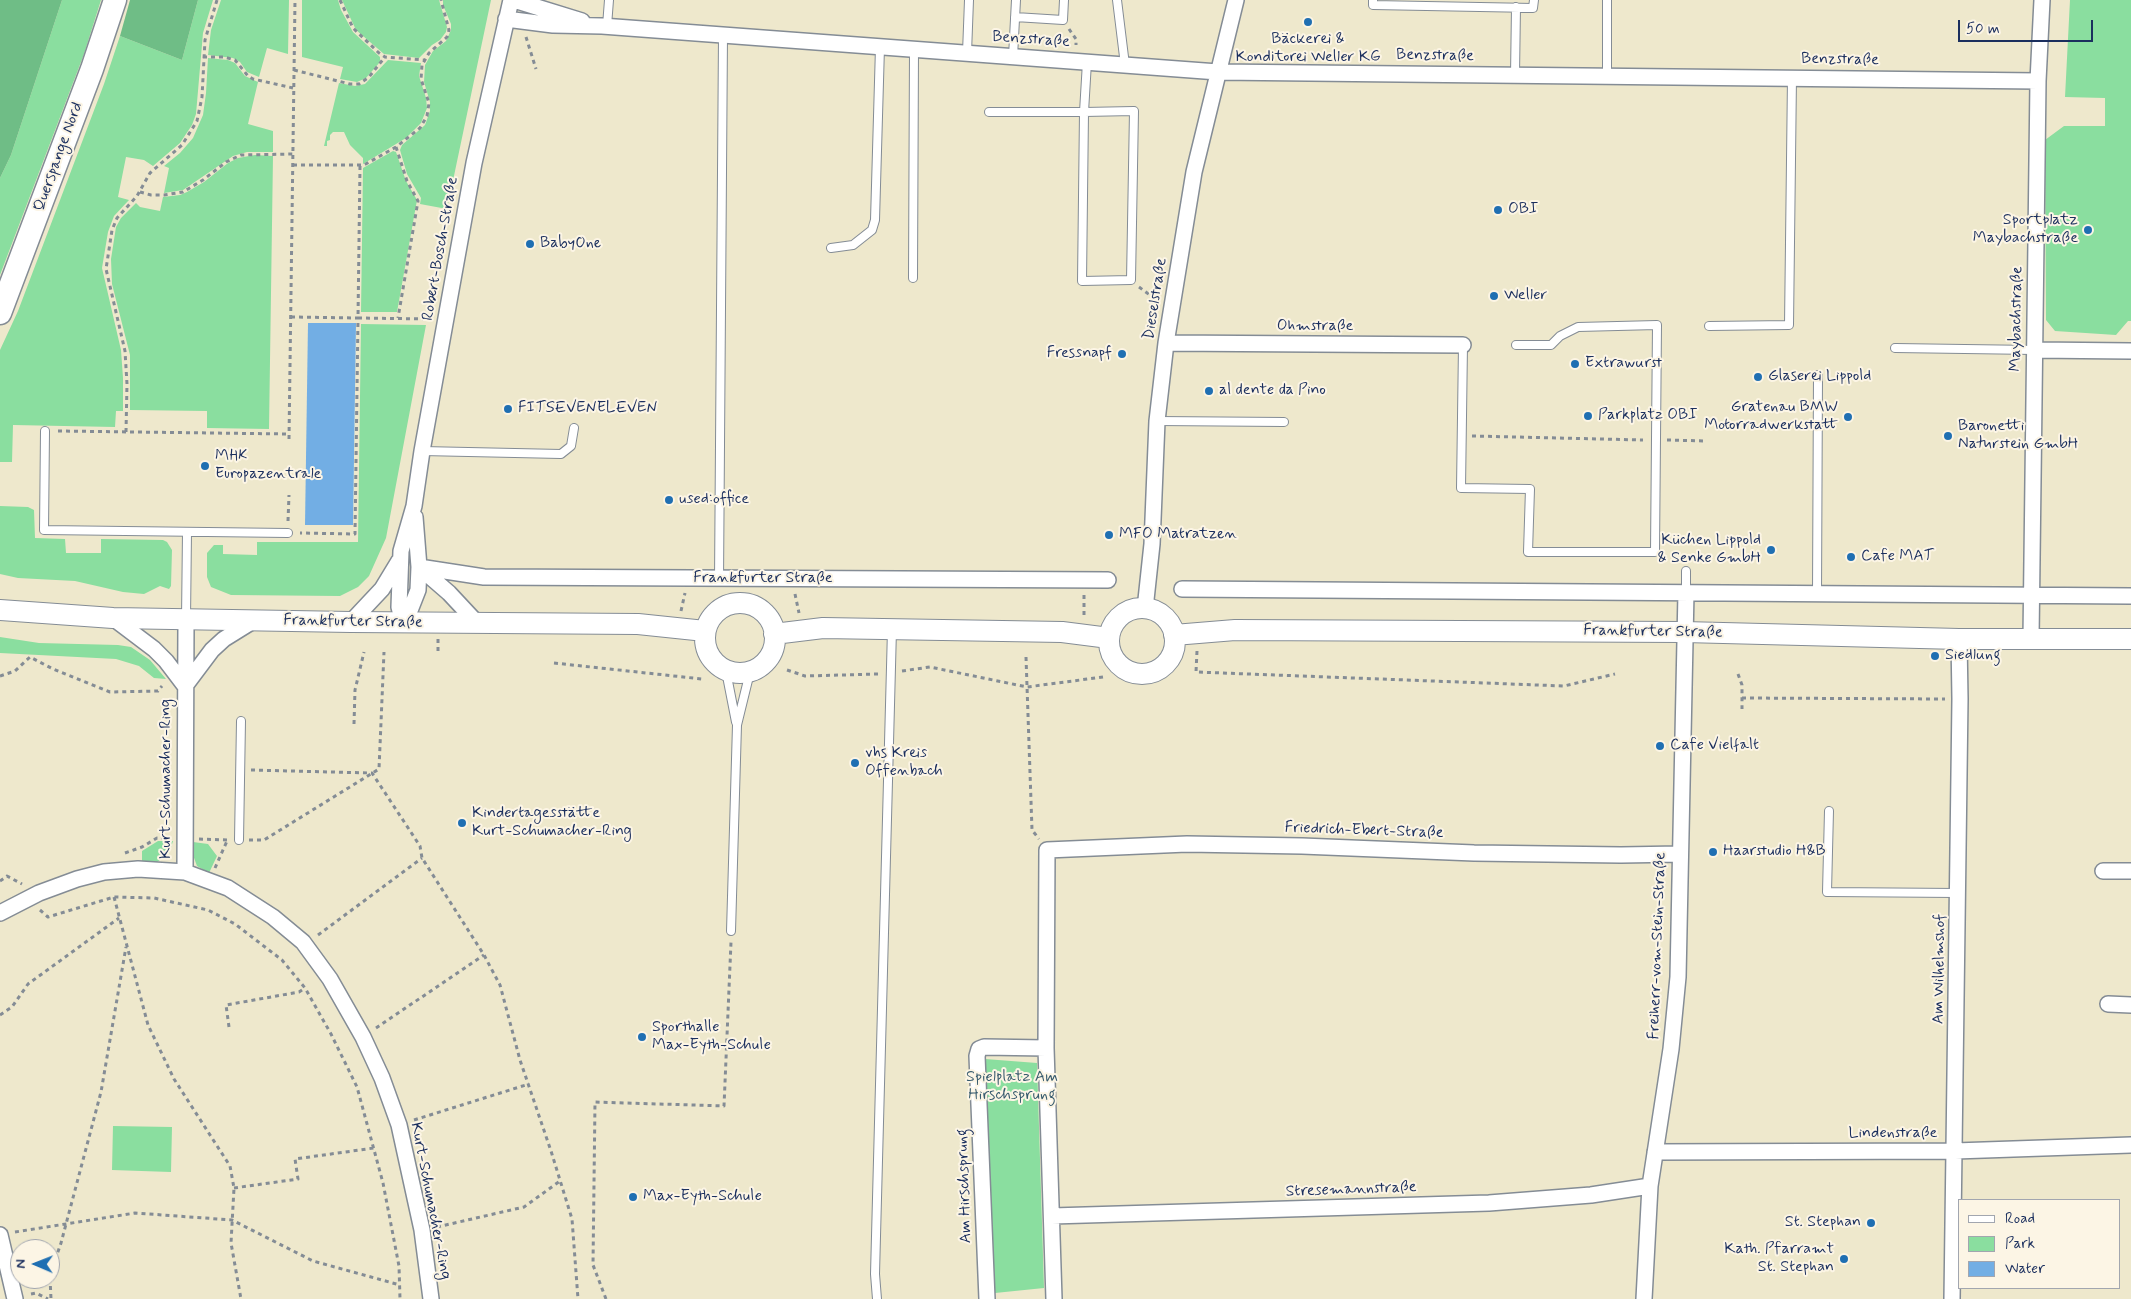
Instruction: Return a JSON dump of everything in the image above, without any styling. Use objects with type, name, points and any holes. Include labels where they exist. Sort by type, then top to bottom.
[{"type":"main road","name":"Querspange Nord","points":[[0,313],[79,106],[115,0]]},
{"type":"street","name":"Robert-Bosch-Straße","points":[[403,623],[399,607],[400,559],[414,506],[422,451],[474,163],[514,21],[513,0]]},
{"type":"street","name":"Benzstraße","points":[[513,0],[600,26]]},
{"type":"street","name":"Dieselstraße","points":[[1145,609],[1152,544],[1157,421],[1166,343],[1194,172],[1236,0]]},
{"type":"street","name":"Maybachstraße","points":[[2031,638],[2038,81],[2042,0]]},
{"type":"street","name":"Benzstraße","points":[[514,21],[1218,72],[2038,81]]},
{"type":"street","name":"Ohmstraße","points":[[1166,343],[1463,345]]},
{"type":"street","points":[[2034,350],[2131,351]]},
{"type":"street","name":"Robert-Bosch-Straße","points":[[403,623],[418,590],[419,567],[414,506]]},
{"type":"street","points":[[351,622],[382,588],[400,559]]},
{"type":"street","name":"Frankfurter Straße","points":[[419,567],[484,577],[719,580],[1108,580]]},
{"type":"street","points":[[419,567],[450,593],[477,623]]},
{"type":"street","points":[[1182,589],[2131,596]]},
{"type":"street","name":"Freiherr-vom-Stein-Straße","points":[[1644,1299],[1650,1186],[1675,1014],[1686,592]]},
{"type":"street","points":[[736,603],[746,604],[765,614],[771,623],[774,634],[771,653],[766,661],[750,672],[738,673],[726,670],[716,664],[708,654],[705,643],[705,631],[709,621],[716,612],[725,606],[736,603]]},
{"type":"street","points":[[1145,609],[1158,613],[1166,618],[1174,635],[1174,646],[1167,662],[1154,672],[1132,673],[1122,668],[1114,660],[1110,650],[1109,638],[1111,629],[1123,614],[1131,610],[1145,609]]},
{"type":"street","name":"Frankfurter Straße","points":[[0,610],[113,618],[403,623],[638,624],[705,631]]},
{"type":"street","name":"Kurt-Schumacher-Ring","points":[[113,618],[154,649],[185,686]]},
{"type":"street","name":"Kurt-Schumacher-Ring","points":[[185,872],[186,619]]},
{"type":"street","name":"Kurt-Schumacher-Ring","points":[[185,686],[212,650],[224,639],[253,621]]},
{"type":"street","points":[[774,634],[823,628],[1062,632],[1109,638]]},
{"type":"street","name":"Frankfurter Straße","points":[[1174,635],[1235,630],[1684,632],[1959,638],[2131,639]]},
{"type":"street","name":"Am Wilhelmshof","points":[[1952,1299],[1958,894],[1959,638]]},
{"type":"street","name":"Friedrich-Ebert-Straße","points":[[1047,850],[1187,844],[1311,846],[1474,853],[1680,854]]},
{"type":"street","points":[[1047,850],[1046,1048],[1054,1299]]},
{"type":"street","name":"Kurt-Schumacher-Ring","points":[[0,913],[25,900],[77,879],[104,872],[138,869],[185,872],[210,880],[244,898],[273,917],[305,945],[330,979],[364,1037],[382,1078],[399,1125],[422,1230],[431,1299]]},
{"type":"street","points":[[2102,871],[2131,871]]},
{"type":"street","points":[[2108,1004],[2131,1004]]},
{"type":"street","name":"Am Hirschsprung","points":[[987,1299],[977,1056],[979,1050],[984,1047],[1046,1048]]},
{"type":"street","name":"Lindenstraße","points":[[1655,1152],[1955,1151],[2131,1145]]},
{"type":"street","name":"Stresemannstraße","points":[[1052,1216],[1489,1203],[1591,1195],[1650,1186]]},
{"type":"street","points":[[5,1234],[14,1299]]},
{"type":"lane","points":[[600,26],[609,0]]},
{"type":"lane","points":[[967,53],[969,0]]},
{"type":"lane","points":[[1013,57],[1016,0]]},
{"type":"lane","points":[[1015,17],[1063,20],[1064,0]]},
{"type":"lane","points":[[1117,0],[1125,65]]},
{"type":"lane","points":[[1373,0],[1373,5],[1534,8],[1534,0]]},
{"type":"lane","points":[[1607,0],[1607,76]]},
{"type":"lane","points":[[1516,7],[1516,75]]},
{"type":"lane","points":[[719,580],[723,35]]},
{"type":"lane","points":[[831,248],[853,245],[872,230],[875,220],[880,47]]},
{"type":"lane","points":[[913,278],[914,49]]},
{"type":"lane","points":[[989,112],[1084,112],[1134,111],[1131,280],[1082,281],[1084,112],[1086,62]]},
{"type":"lane","points":[[1709,326],[1788,325],[1792,77]]},
{"type":"lane","points":[[1463,345],[1461,488],[1530,489],[1528,552],[1655,552],[1657,325],[1578,327],[1560,336],[1551,345],[1516,345]]},
{"type":"lane","points":[[1895,348],[2034,350]]},
{"type":"lane","points":[[1817,593],[1818,375]]},
{"type":"lane","points":[[1157,421],[1284,422]]},
{"type":"lane","points":[[422,451],[561,454],[571,446],[574,428]]},
{"type":"lane","points":[[45,431],[44,530],[288,533]]},
{"type":"lane","points":[[186,619],[187,532]]},
{"type":"lane","points":[[1686,571],[1686,592]]},
{"type":"lane","points":[[877,1299],[876,1274],[892,629]]},
{"type":"lane","points":[[726,670],[737,725]]},
{"type":"lane","points":[[731,931],[737,725],[750,672]]},
{"type":"lane","points":[[239,840],[241,721]]},
{"type":"lane","points":[[1828,811],[1827,892],[1958,894]]},
{"type":"path","points":[[126,432],[127,384],[125,351],[106,269],[114,224],[140,192],[150,173],[182,145],[197,121],[202,97],[203,57],[209,23],[217,0]]},
{"type":"path","points":[[45,431],[289,436],[294,0]]},
{"type":"path","points":[[340,0],[356,33],[378,54],[385,57],[424,60]]},
{"type":"path","points":[[293,165],[360,166],[396,147],[420,128],[427,116],[428,98],[421,79],[424,60],[433,48],[447,37],[449,30],[440,0]]},
{"type":"path","points":[[514,21],[536,69]]},
{"type":"path","points":[[203,57],[224,57],[235,60],[245,73],[253,79],[293,88]]},
{"type":"path","points":[[294,70],[350,84],[359,84],[369,77],[385,57]]},
{"type":"path","points":[[396,147],[404,173],[418,201],[398,318]]},
{"type":"path","points":[[140,192],[151,195],[176,194],[195,185],[226,162],[241,155],[293,154]]},
{"type":"path","points":[[289,495],[288,533],[355,534],[360,166]]},
{"type":"path","points":[[1131,280],[1159,301],[1173,303]]},
{"type":"path","points":[[291,317],[446,319]]},
{"type":"path","points":[[1462,436],[1707,441]]},
{"type":"path","points":[[354,724],[355,690],[364,652]]},
{"type":"path","points":[[184,838],[264,840],[379,769],[384,652]]},
{"type":"path","points":[[0,676],[15,671],[30,657],[53,670],[110,692],[158,692],[162,686]]},
{"type":"path","points":[[1026,657],[1032,830],[1047,850]]},
{"type":"path","points":[[930,660],[930,666]]},
{"type":"path","points":[[554,663],[702,679]]},
{"type":"path","points":[[787,670],[805,676],[891,672],[930,666],[1027,687],[1103,677]]},
{"type":"path","points":[[1196,672],[1564,686],[1615,674]]},
{"type":"path","points":[[1738,674],[1742,685],[1742,709]]},
{"type":"path","points":[[1742,698],[1960,699]]},
{"type":"path","points":[[240,770],[372,773]]},
{"type":"path","points":[[372,773],[420,846],[422,858],[484,955],[500,985],[572,1219],[578,1299]]},
{"type":"path","points":[[210,880],[227,840]]},
{"type":"path","points":[[305,945],[422,858]]},
{"type":"path","points":[[25,900],[48,916],[114,897],[154,898],[208,910],[234,924],[268,947],[282,960],[305,988],[331,1034],[357,1087],[383,1182],[396,1248],[400,1299]]},
{"type":"path","points":[[114,897],[148,1026],[174,1079],[230,1166],[234,1188],[231,1243],[241,1299]]},
{"type":"path","points":[[0,1015],[12,1007],[28,984],[119,918]]},
{"type":"path","points":[[606,1299],[593,1265],[595,1102],[724,1106],[731,931]]},
{"type":"path","points":[[60,1244],[101,1092],[126,945]]},
{"type":"path","points":[[364,1037],[484,955]]},
{"type":"path","points":[[229,1027],[226,1004],[299,992],[305,988]]},
{"type":"path","points":[[399,1125],[529,1084]]},
{"type":"path","points":[[234,1188],[298,1179],[295,1159],[374,1148]]},
{"type":"path","points":[[422,1230],[524,1207],[560,1181]]},
{"type":"path","points":[[5,1234],[135,1213],[232,1220],[313,1261],[400,1285]]},
{"type":"green space","points":[[0,0],[62,0],[11,155],[0,178]]},
{"type":"green space","points":[[62,0],[101,0],[84,54],[0,275],[0,178],[11,155]]},
{"type":"green space","points":[[130,0],[198,0],[182,60],[120,36]]},
{"type":"green space","points":[[198,0],[213,0],[203,33],[196,114],[192,125],[180,143],[153,166],[144,160],[126,157],[118,197],[129,200],[114,216],[108,232],[102,268],[121,350],[123,411],[116,411],[115,427],[13,425],[12,462],[0,462],[0,350],[18,311],[104,84],[120,36],[182,60]]},
{"type":"green space","points":[[221,0],[289,0],[288,54],[267,48],[259,77],[247,72],[240,62],[233,58],[208,55],[211,30]]},
{"type":"green space","points":[[302,0],[338,0],[341,10],[353,32],[380,57],[380,62],[366,78],[357,82],[340,79],[343,67],[302,57]]},
{"type":"green space","points":[[342,0],[439,0],[447,27],[446,32],[440,40],[419,58],[384,54],[356,30]]},
{"type":"green space","points":[[443,0],[491,0],[447,209],[420,204],[421,198],[407,174],[400,150],[402,145],[425,125],[430,111],[430,102],[424,82],[425,65],[433,51],[446,41],[451,30],[451,24],[443,5]]},
{"type":"green space","name":"Sportplatz Maybachstraße","points":[[2070,0],[2131,0],[2131,321],[2128,321],[2116,335],[2055,331],[2046,320],[2045,140],[2064,126],[2105,126],[2105,98],[2065,97]]},
{"type":"green space","points":[[208,58],[228,60],[235,63],[245,76],[258,82],[248,124],[273,131],[273,152],[247,152],[233,156],[183,190],[164,193],[169,168],[164,166],[180,153],[193,138],[203,115]]},
{"type":"green space","points":[[388,60],[421,63],[419,76],[427,108],[421,123],[406,138],[363,164],[363,158],[350,145],[344,132],[333,132],[330,135],[330,140],[327,141],[327,146],[324,146],[339,83],[355,86],[365,84]]},
{"type":"green space","points":[[393,151],[396,152],[406,181],[417,200],[397,312],[361,312],[363,168]]},
{"type":"green space","points":[[255,155],[273,156],[269,429],[207,428],[207,411],[130,410],[130,355],[112,284],[111,259],[116,227],[121,218],[136,203],[140,207],[160,211],[163,197],[180,195],[187,192],[204,182],[228,163],[238,158]]},
{"type":"green space","points":[[361,324],[426,325],[386,538],[369,576],[358,587],[340,596],[231,595],[211,587],[207,577],[207,553],[214,545],[223,545],[223,554],[257,555],[257,542],[358,542]]},
{"type":"green space","points":[[0,506],[28,507],[34,510],[35,538],[65,539],[66,553],[101,553],[101,539],[163,540],[167,542],[172,550],[171,586],[169,589],[160,586],[144,594],[123,592],[75,581],[18,578],[0,574]]},
{"type":"green space","points":[[0,637],[39,643],[131,647],[150,660],[166,679],[154,678],[139,666],[116,659],[0,653]]},
{"type":"green space","points":[[158,841],[173,841],[169,854],[157,862],[142,864],[142,851]]},
{"type":"green space","points":[[193,842],[208,844],[217,856],[209,873],[197,866],[193,855]]},
{"type":"green space","name":"Spielplatz Am Hirschsprung","points":[[985,1059],[1037,1063],[1044,1288],[995,1293]]},
{"type":"green space","points":[[113,1126],[172,1127],[171,1172],[112,1170]]},
{"type":"water","points":[[308,323],[356,323],[353,525],[305,525]]},
{"type":"place","name":"Bäckerei & Konditorei Weller KG","points":[[1308,22]]},
{"type":"place","name":"OBI","points":[[1498,210]]},
{"type":"place","name":"Sportplatz Maybachstraße","points":[[2088,230]]},
{"type":"place","name":"BabyOne","points":[[530,244]]},
{"type":"place","name":"Weller","points":[[1494,296]]},
{"type":"place","name":"Fressnapf","points":[[1122,354]]},
{"type":"place","name":"Extrawurst","points":[[1575,364]]},
{"type":"place","name":"Glaserei Lippold","points":[[1758,377]]},
{"type":"place","name":"al dente da Pino","points":[[1209,391]]},
{"type":"place","name":"FITSEVENELEVEN","points":[[508,409]]},
{"type":"place","name":"Parkplatz OBI","points":[[1588,416]]},
{"type":"place","name":"Gratenau BMW Motorradwerkstatt","points":[[1848,417]]},
{"type":"place","name":"Baronetti Naturstein GmbH","points":[[1948,436]]},
{"type":"place","name":"MHK Europazentrale","points":[[205,466]]},
{"type":"place","name":"used:office","points":[[669,500]]},
{"type":"place","name":"MFO Matratzen","points":[[1109,535]]},
{"type":"place","name":"Küchen Lippold & Senke GmbH","points":[[1771,550]]},
{"type":"place","name":"Cafe MAT","points":[[1851,557]]},
{"type":"place","name":"Siedlung","points":[[1935,656]]},
{"type":"place","name":"Cafe Vielfalt","points":[[1660,746]]},
{"type":"place","name":"vhs Kreis Offenbach","points":[[855,763]]},
{"type":"place","name":"Kindertagesstätte Kurt-Schumacher-Ring","points":[[462,823]]},
{"type":"place","name":"Haarstudio H&B","points":[[1713,852]]},
{"type":"place","name":"Sporthalle Max-Eyth-Schule","points":[[642,1037]]},
{"type":"place","name":"Max-Eyth-Schule","points":[[633,1197]]},
{"type":"place","name":"St. Stephan","points":[[1871,1223]]},
{"type":"place","name":"Kath. Pfarramt St. Stephan","points":[[1844,1259]]}]
